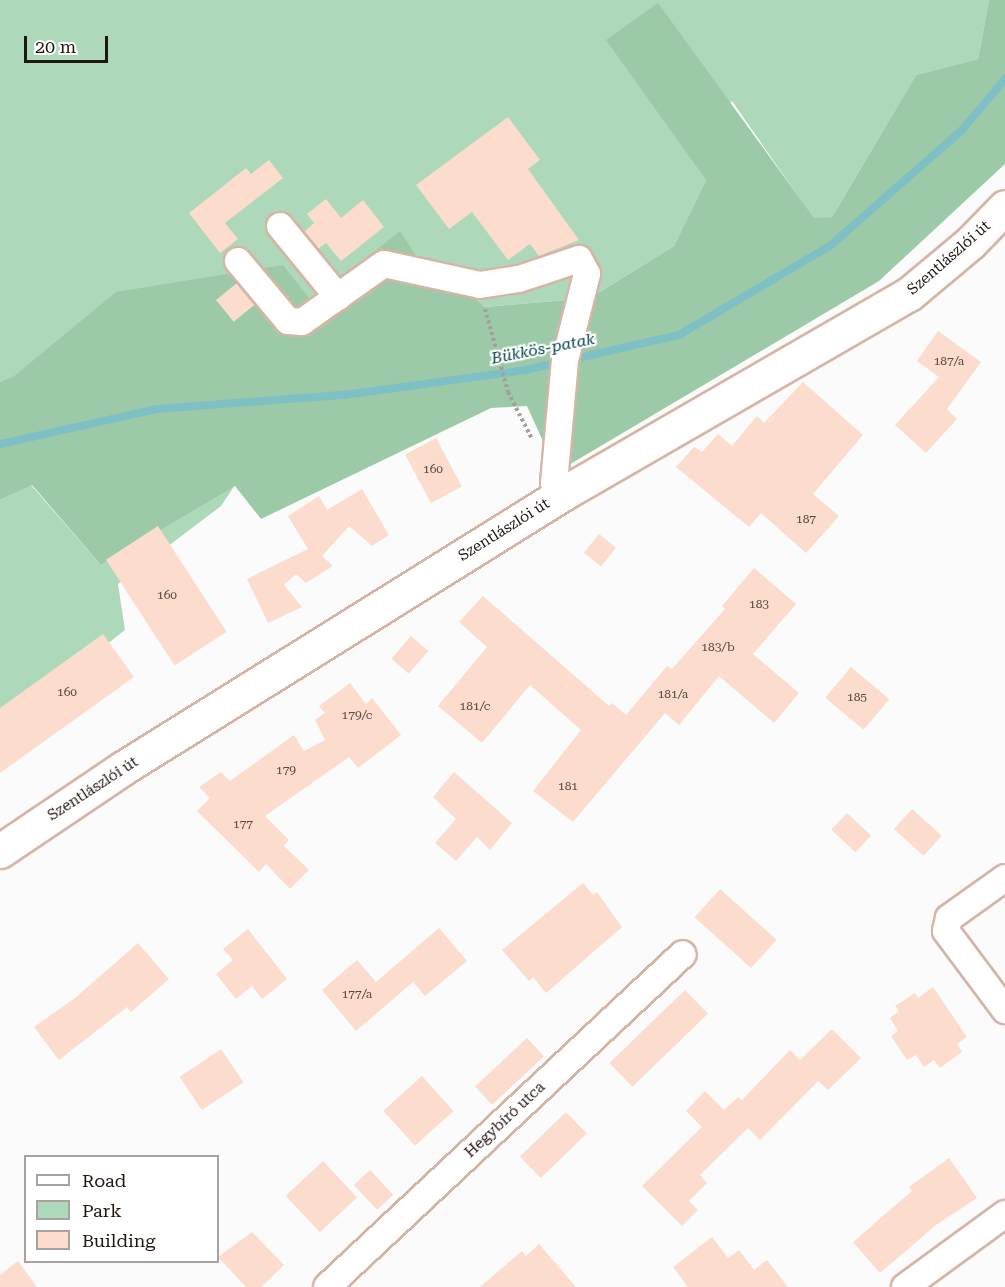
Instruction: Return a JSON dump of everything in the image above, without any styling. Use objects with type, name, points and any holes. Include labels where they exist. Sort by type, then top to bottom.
[{"type":"main road","name":"Szentlászlói út","points":[[0,851],[123,768],[564,493],[909,294],[970,243],[1005,207]]},
{"type":"street","points":[[280,226],[338,297]]},
{"type":"street","points":[[238,261],[288,321],[302,322],[384,264],[480,285],[519,279],[579,259],[587,274],[565,360],[554,483],[564,493]]},
{"type":"street","points":[[1005,878],[949,918],[946,931],[1005,1010]]},
{"type":"street","name":"Hegybíró utca","points":[[327,1287],[683,954]]},
{"type":"street","points":[[905,1287],[1005,1214]]},
{"type":"path","points":[[480,285],[494,352],[508,392]]},
{"type":"green space","points":[[0,0],[989,0],[978,59],[916,75],[832,217],[814,219],[732,101],[682,145],[706,180],[674,246],[590,298],[485,307],[459,283],[312,303],[0,382]]},
{"type":"green space","points":[[989,0],[1005,0],[1005,164],[879,281],[567,466],[552,461],[527,406],[491,408],[261,519],[235,486],[101,565],[32,485],[0,500],[0,382],[13,377],[116,292],[283,265],[312,302],[400,231],[435,285],[459,283],[485,307],[590,298],[674,246],[706,180],[606,40],[658,3],[814,218],[832,217],[916,75],[978,59]]},
{"type":"green space","points":[[31,485],[101,565],[235,485],[221,506],[118,584],[125,630],[0,728],[0,500]]},
{"type":"building","points":[[508,117],[540,160],[528,169],[579,240],[539,256],[530,244],[508,260],[472,212],[449,229],[416,185]]},
{"type":"building","points":[[269,160],[283,178],[225,223],[238,239],[220,253],[189,213],[246,168],[251,174]]},
{"type":"building","points":[[326,199],[341,218],[363,200],[384,227],[341,261],[326,243],[318,249],[304,232],[314,223],[307,214]]},
{"type":"building","points":[[237,283],[255,305],[234,322],[216,300]]},
{"type":"building","points":[[938,331],[981,362],[947,409],[957,419],[926,453],[895,425],[939,377],[917,361]]},
{"type":"building","points":[[803,382],[863,435],[813,494],[839,516],[806,553],[761,513],[749,527],[676,467],[694,447],[702,452],[718,434],[732,446],[757,416],[764,423]]},
{"type":"building","points":[[436,438],[462,487],[431,503],[405,454]]},
{"type":"building","points":[[362,489],[389,535],[372,546],[349,526],[322,556],[333,566],[306,583],[296,574],[284,585],[302,607],[268,623],[247,579],[308,549],[288,516],[319,496],[327,510]]},
{"type":"building","points":[[158,526],[227,632],[175,665],[106,560]]},
{"type":"building","points":[[599,534],[616,548],[601,566],[584,553]]},
{"type":"building","points":[[754,568],[796,604],[753,654],[799,693],[774,723],[719,676],[679,725],[665,713],[573,822],[533,791],[581,730],[530,685],[482,743],[438,706],[487,647],[459,622],[483,596],[609,706],[612,703],[626,715],[667,666],[672,669],[725,609],[722,606]]},
{"type":"building","points":[[103,634],[134,677],[0,773],[0,708]]},
{"type":"building","points":[[411,636],[428,651],[409,674],[391,659]]},
{"type":"building","points":[[851,667],[889,699],[864,730],[825,698]]},
{"type":"building","points":[[350,683],[366,704],[372,698],[401,735],[358,768],[349,757],[265,816],[289,840],[284,846],[309,870],[290,889],[266,864],[259,872],[197,811],[210,798],[199,787],[221,772],[230,781],[294,735],[304,751],[325,740],[315,720],[325,713],[319,706]]},
{"type":"building","points":[[454,772],[512,823],[490,850],[477,837],[456,861],[435,843],[456,819],[433,797]]},
{"type":"building","points":[[912,809],[942,836],[924,856],[894,829]]},
{"type":"building","points":[[847,813],[871,836],[855,852],[831,830]]},
{"type":"building","points":[[583,883],[593,895],[597,892],[622,927],[546,993],[533,977],[529,981],[502,950]]},
{"type":"building","points":[[720,889],[776,940],[751,968],[695,917]]},
{"type":"building","points":[[439,928],[467,961],[425,996],[413,982],[356,1031],[322,990],[357,960],[376,982]]},
{"type":"building","points":[[248,929],[287,979],[262,999],[252,986],[236,999],[216,974],[233,960],[223,949]]},
{"type":"building","points":[[138,943],[169,979],[131,1012],[127,1007],[59,1060],[34,1027],[75,998]]},
{"type":"building","points":[[933,987],[967,1037],[957,1044],[962,1052],[940,1068],[934,1060],[924,1067],[916,1055],[907,1060],[891,1036],[898,1031],[890,1018],[899,1011],[895,1006],[915,993],[918,998]]},
{"type":"building","points":[[685,990],[708,1014],[632,1087],[609,1063]]},
{"type":"building","points":[[832,1029],[861,1058],[828,1090],[818,1081],[760,1140],[748,1128],[700,1175],[707,1183],[689,1201],[698,1210],[682,1226],[642,1186],[702,1127],[686,1111],[705,1091],[724,1110],[738,1097],[742,1100],[790,1050],[800,1060]]},
{"type":"building","points":[[527,1038],[544,1056],[492,1105],[475,1086]]},
{"type":"building","points":[[221,1049],[243,1082],[202,1110],[180,1077]]},
{"type":"building","points":[[422,1076],[453,1111],[415,1146],[383,1111]]},
{"type":"building","points":[[566,1112],[587,1134],[541,1178],[520,1156]]},
{"type":"building","points":[[949,1158],[977,1198],[936,1225],[880,1273],[853,1242],[912,1191],[909,1187]]},
{"type":"building","points":[[323,1161],[357,1198],[320,1232],[286,1196]]},
{"type":"building","points":[[370,1170],[393,1195],[377,1210],[354,1185]]},
{"type":"building","points":[[252,1232],[284,1265],[261,1287],[246,1287],[219,1256]]},
{"type":"building","points":[[712,1237],[728,1258],[739,1250],[754,1270],[767,1260],[788,1287],[688,1287],[673,1267]]},
{"type":"building","points":[[539,1244],[576,1287],[480,1287],[522,1251],[526,1256]]},
{"type":"building","points":[[18,1261],[37,1287],[0,1287],[0,1275]]},
{"type":"waterway","name":"Bükkös-patak","points":[[0,444],[156,409],[344,395],[526,370],[679,335],[831,245],[962,130],[1005,79]]}]
